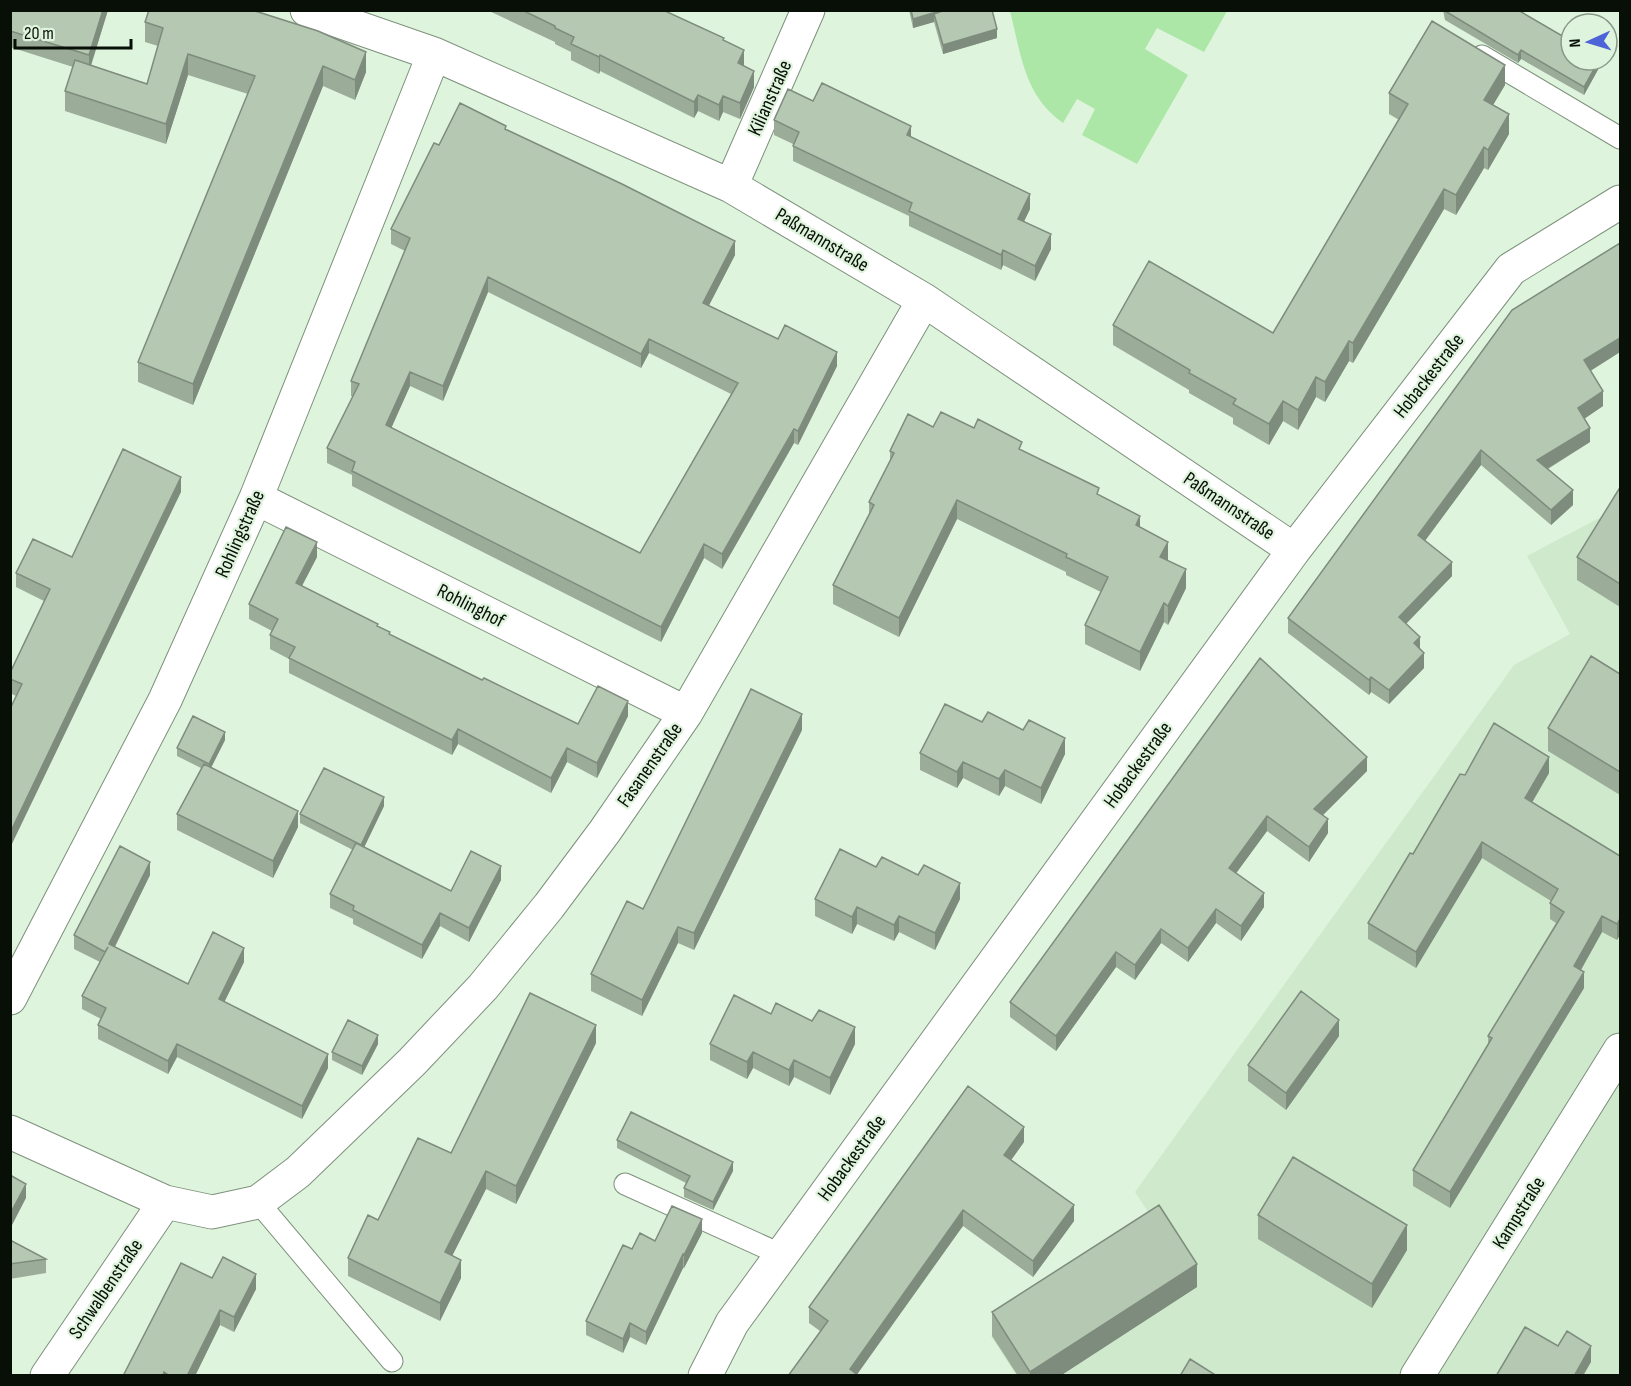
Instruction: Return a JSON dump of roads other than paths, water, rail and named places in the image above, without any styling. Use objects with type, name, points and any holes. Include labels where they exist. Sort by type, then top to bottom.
[{"type":"street","name":"Paßmannstraße","points":[[307,10],[434,54],[732,186],[924,300],[1294,550]]},
{"type":"street","name":"Kilianstraße","points":[[732,186],[808,10]]},
{"type":"street","name":"Rohlingstraße","points":[[10,998],[165,700],[256,498],[434,54]]},
{"type":"street","name":"Hobackestraße","points":[[705,1376],[732,1323],[1294,550],[1511,269],[1620,202]]},
{"type":"street","name":"Fasanenstraße","points":[[258,1202],[298,1172],[412,1062],[483,987],[549,906],[605,831],[686,713],[924,300]]},
{"type":"street","name":"Rohlinghof","points":[[256,498],[686,713]]},
{"type":"street","name":"Kampstraße","points":[[1417,1376],[1620,1050]]},
{"type":"street","points":[[10,1132],[165,1203],[212,1212],[258,1202]]},
{"type":"street","name":"Schwalbenstraße","points":[[47,1376],[165,1203]]},
{"type":"lane","points":[[1468,48],[1620,138]]},
{"type":"lane","points":[[625,1184],[782,1255]]},
{"type":"lane","points":[[258,1202],[392,1361]]}]
